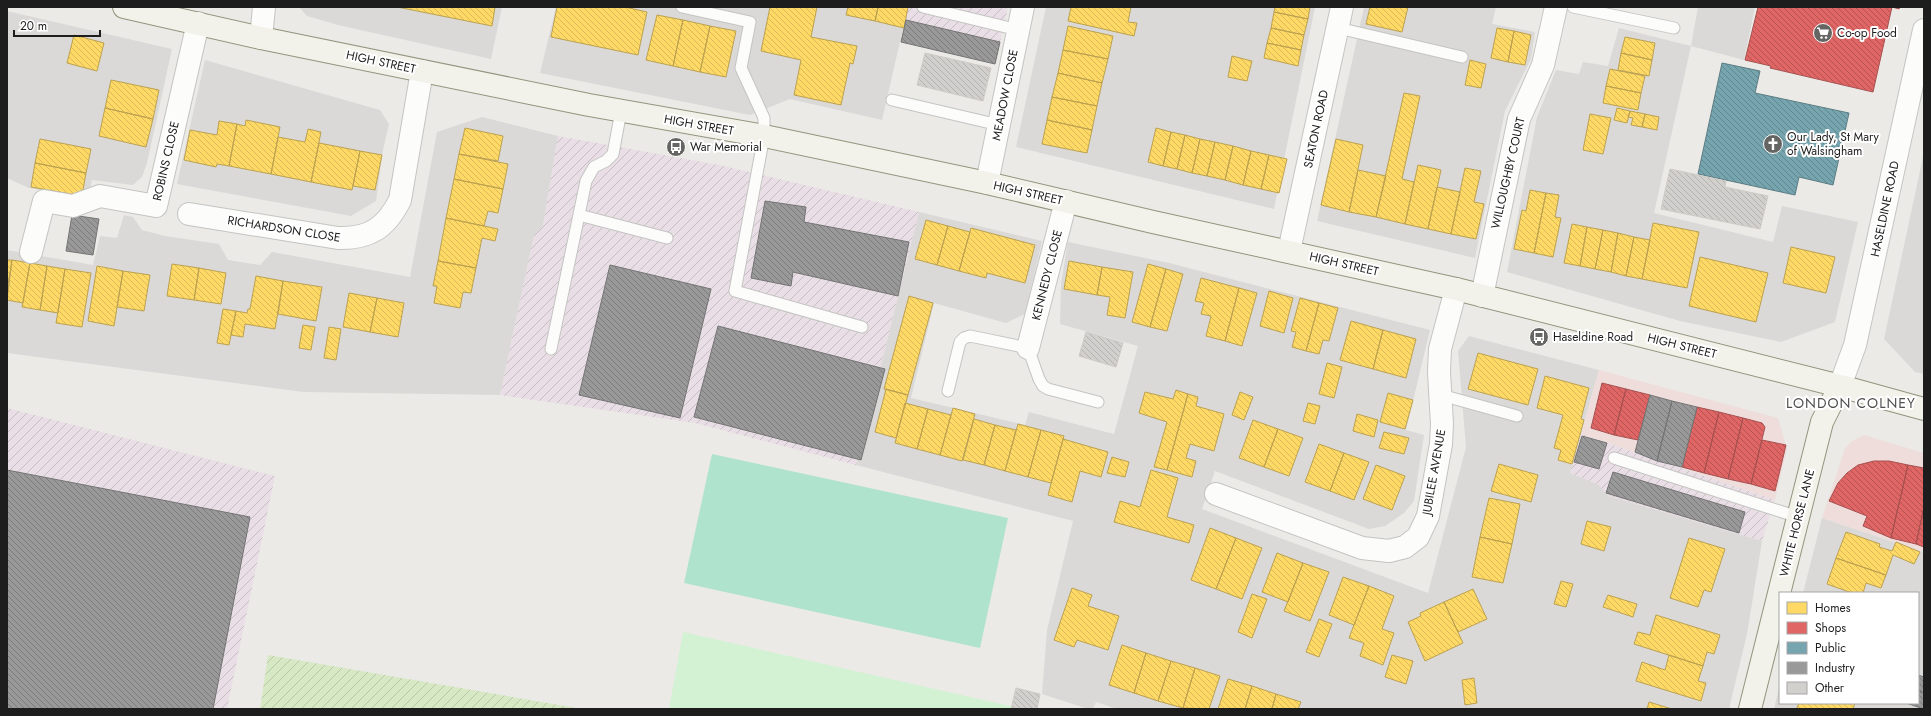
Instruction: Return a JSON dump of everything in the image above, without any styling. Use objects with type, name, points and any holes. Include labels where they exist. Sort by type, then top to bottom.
[{"type":"street","name":"HIGH STREET","points":[[124,7],[260,38],[621,111],[764,136],[1066,201],[1456,288],[1482,296],[1840,386],[1924,409]]},
{"type":"street","points":[[260,38],[264,7]]},
{"type":"street","name":"MEADOW CLOSE","points":[[987,184],[1023,7]]},
{"type":"street","name":"SEATON ROAD","points":[[1289,251],[1342,7]]},
{"type":"street","name":"WILLOUGHBY COURT","points":[[1482,296],[1519,119],[1543,65],[1556,7]]},
{"type":"street","name":"ROBINS CLOSE","points":[[31,252],[44,201],[73,206],[100,196],[156,206],[198,23]]},
{"type":"street","name":"HASELDINE ROAD","points":[[1840,386],[1855,345],[1924,30]]},
{"type":"street","name":"RICHARDSON CLOSE","points":[[189,214],[338,238],[356,238],[369,234],[393,214],[400,200],[422,70]]},
{"type":"street","name":"KENNEDY CLOSE","points":[[1028,348],[1066,201]]},
{"type":"street","name":"JUBILEE AVENUE","points":[[1216,494],[1362,548],[1389,551],[1405,547],[1418,537],[1428,516],[1441,444],[1439,372],[1440,349],[1456,288]]},
{"type":"street","name":"WHITE HORSE LANE","points":[[1779,592],[1822,422],[1840,386]]},
{"type":"street","name":"WHITE HORSE LANE","points":[[1750,709],[1779,593]]},
{"type":"lane","points":[[682,7],[750,22],[741,68],[764,118],[764,136],[735,290],[862,327]]},
{"type":"lane","points":[[923,7],[1018,30]]},
{"type":"lane","points":[[1573,7],[1674,28]]},
{"type":"lane","points":[[1338,28],[1462,57]]},
{"type":"lane","points":[[892,100],[999,125]]},
{"type":"lane","points":[[551,349],[586,181],[594,167],[606,161],[613,154],[621,111]]},
{"type":"lane","points":[[579,215],[667,238]]},
{"type":"lane","points":[[948,391],[960,342],[964,338],[970,336],[1028,348],[1043,386],[1048,390],[1098,402]]},
{"type":"lane","points":[[1440,395],[1517,416]]},
{"type":"lane","points":[[1614,458],[1798,517]]},
{"type":"shaded area","points":[[299,7],[502,7],[491,59],[338,25],[307,16]]},
{"type":"shaded area","points":[[556,7],[908,7],[882,120],[790,99],[750,115],[540,73]]},
{"type":"shaded area","points":[[908,7],[1008,7],[995,64],[901,42]]},
{"type":"shaded area","points":[[1046,7],[1315,7],[1274,209],[1016,147]]},
{"type":"shaded area","points":[[1364,7],[1496,7],[1492,24],[1535,32],[1531,59],[1505,111],[1475,258],[1317,221]]},
{"type":"shaded area","points":[[1698,7],[1755,7],[1744,60],[1691,46]]},
{"type":"shaded area","points":[[7,11],[172,49],[147,163],[142,177],[133,185],[92,180],[88,198],[29,188],[7,178]]},
{"type":"shaded area","points":[[1619,28],[1691,46],[1654,213],[1773,242],[1782,206],[1858,222],[1835,322],[1781,342],[1680,321],[1507,272],[1537,117],[1556,70],[1579,74],[1583,62],[1608,66]]},
{"type":"shaded area","points":[[205,60],[380,110],[389,124],[383,150],[376,201],[351,216],[177,184]]},
{"type":"shaded area","points":[[482,117],[558,136],[543,226],[534,236],[500,395],[304,392],[7,353],[7,250],[93,265],[100,236],[117,238],[124,215],[133,217],[142,230],[165,236],[219,244],[228,260],[260,265],[272,252],[410,277],[437,132]]},
{"type":"shaded area","points":[[558,136],[719,165],[919,212],[856,465],[695,423],[500,395],[534,235],[543,226]]},
{"type":"shaded area","points":[[1924,152],[1924,374],[1915,372],[1884,339]]},
{"type":"shaded area","points":[[919,212],[1042,241],[1025,314],[1006,323],[934,303],[911,398],[1025,425],[1029,412],[1114,434],[1138,346],[1060,324],[1061,283],[1068,242],[1169,263],[1430,330],[1406,430],[1424,435],[1414,501],[1404,513],[1385,526],[1369,529],[1215,471],[1202,509],[1428,593],[1466,447],[1458,351],[1469,336],[1599,370],[1570,473],[1598,484],[1609,496],[1762,541],[1747,634],[1729,709],[1117,709],[1096,702],[1093,709],[1088,709],[1042,694],[1047,630],[1073,521],[856,465]]},
{"type":"shaded area","points":[[1599,370],[1778,418],[1787,449],[1775,500],[1581,434]]},
{"type":"shaded area","points":[[7,408],[275,476],[227,709],[7,709]]},
{"type":"shaded area","points":[[1581,434],[1775,500],[1762,541],[1609,496],[1598,484],[1570,473]]},
{"type":"shaded area","points":[[1864,435],[1924,453],[1924,552],[1822,518],[1845,448],[1852,441]]},
{"type":"shaded area","points":[[1822,518],[1924,552],[1924,709],[1774,709],[1779,688],[1779,704],[1919,704],[1919,592],[1803,592]]},
{"type":"green space","points":[[712,454],[1008,518],[980,648],[684,583]]},
{"type":"green space","points":[[683,632],[1023,709],[669,709]]},
{"type":"green space","points":[[268,655],[582,709],[260,709]]},
{"type":"building: Homes","points":[[397,7],[495,7],[492,26]]},
{"type":"building: Homes","points":[[557,7],[625,7],[647,12],[638,55],[551,37]]},
{"type":"building: Homes","points":[[770,7],[817,7],[811,37],[857,46],[853,64],[850,63],[841,105],[794,95],[801,60],[761,51]]},
{"type":"building: Homes","points":[[848,7],[878,7],[875,21],[846,15]]},
{"type":"building: Homes","points":[[878,7],[908,7],[904,28],[875,21]]},
{"type":"building: Homes","points":[[1071,7],[1131,7],[1128,22],[1137,23],[1134,36],[1068,21]]},
{"type":"building: Homes","points":[[1275,7],[1310,7],[1308,19],[1274,12]]},
{"type":"building: Homes","points":[[1370,7],[1408,7],[1402,32],[1366,24]]},
{"type":"building: Homes","points":[[1274,12],[1308,19],[1304,35],[1271,28]]},
{"type":"building: Homes","points":[[657,15],[683,20],[673,66],[646,60]]},
{"type":"building: Homes","points":[[683,20],[710,26],[700,72],[673,66]]},
{"type":"building: Homes","points":[[710,26],[736,31],[726,77],[700,72]]},
{"type":"building: Homes","points":[[1068,26],[1113,36],[1108,59],[1063,50]]},
{"type":"building: Homes","points":[[1271,28],[1304,35],[1301,50],[1267,43]]},
{"type":"building: Homes","points":[[1497,28],[1514,31],[1508,62],[1491,58]]},
{"type":"building: Homes","points":[[1514,31],[1531,35],[1525,65],[1508,62]]},
{"type":"building: Homes","points":[[74,35],[104,43],[97,71],[67,63]]},
{"type":"building: Homes","points":[[1625,37],[1655,43],[1652,60],[1621,53]]},
{"type":"building: Homes","points":[[1267,43],[1301,50],[1298,66],[1264,58]]},
{"type":"building: Homes","points":[[1063,50],[1108,59],[1102,83],[1058,73]]},
{"type":"building: Homes","points":[[1621,53],[1652,60],[1649,76],[1618,70]]},
{"type":"building: Homes","points":[[1232,56],[1252,61],[1247,81],[1228,77]]},
{"type":"building: Homes","points":[[1470,60],[1486,64],[1481,88],[1465,85]]},
{"type":"building: Homes","points":[[1610,69],[1645,76],[1641,93],[1606,86]]},
{"type":"building: Homes","points":[[1058,73],[1102,83],[1097,106],[1052,97]]},
{"type":"building: Homes","points":[[111,80],[159,90],[153,119],[105,108]]},
{"type":"building: Homes","points":[[1606,86],[1641,93],[1638,110],[1603,103]]},
{"type":"building: Homes","points":[[1404,93],[1420,96],[1402,179],[1414,182],[1405,224],[1376,217]]},
{"type":"building: Homes","points":[[1052,97],[1097,106],[1092,130],[1047,120]]},
{"type":"building: Homes","points":[[105,108],[153,119],[146,147],[99,136]]},
{"type":"building: Homes","points":[[1617,108],[1630,111],[1627,123],[1614,120]]},
{"type":"building: Homes","points":[[1630,111],[1645,114],[1642,127],[1631,125],[1633,118],[1628,117]]},
{"type":"building: Homes","points":[[1590,114],[1611,118],[1603,154],[1583,150]]},
{"type":"building: Homes","points":[[1645,114],[1659,117],[1657,130],[1642,127]]},
{"type":"building: Homes","points":[[246,120],[280,127],[271,174],[229,166],[237,124],[245,126]]},
{"type":"building: Homes","points":[[1047,120],[1092,130],[1087,153],[1042,144]]},
{"type":"building: Homes","points":[[219,121],[237,124],[229,166],[217,164],[216,167],[184,160],[190,130],[217,135]]},
{"type":"building: Homes","points":[[465,128],[503,136],[498,161],[459,154]]},
{"type":"building: Homes","points":[[1156,128],[1171,132],[1163,166],[1148,162]]},
{"type":"building: Homes","points":[[308,129],[321,132],[311,182],[271,174],[278,137],[305,142]]},
{"type":"building: Homes","points":[[1171,132],[1185,135],[1177,169],[1163,166]]},
{"type":"building: Homes","points":[[1185,135],[1200,139],[1192,173],[1177,169]]},
{"type":"building: Homes","points":[[40,139],[91,149],[86,173],[35,163]]},
{"type":"building: Homes","points":[[1200,139],[1215,142],[1207,176],[1192,173]]},
{"type":"building: Homes","points":[[1336,139],[1363,145],[1349,212],[1321,205]]},
{"type":"building: Homes","points":[[1215,142],[1233,146],[1225,180],[1207,176]]},
{"type":"building: Homes","points":[[319,143],[360,151],[352,190],[311,182]]},
{"type":"building: Homes","points":[[1233,146],[1251,151],[1243,185],[1225,180]]},
{"type":"building: Homes","points":[[360,151],[382,155],[375,190],[353,186]]},
{"type":"building: Homes","points":[[1251,151],[1269,155],[1261,189],[1243,185]]},
{"type":"building: Homes","points":[[459,154],[508,164],[503,189],[454,179]]},
{"type":"building: Homes","points":[[1269,155],[1287,159],[1279,193],[1261,189]]},
{"type":"building: Homes","points":[[35,163],[86,173],[82,196],[31,187]]},
{"type":"building: Homes","points":[[1418,165],[1441,170],[1428,229],[1405,224]]},
{"type":"building: Homes","points":[[1465,168],[1481,171],[1474,202],[1484,204],[1476,239],[1451,234]]},
{"type":"building: Homes","points":[[1358,170],[1386,176],[1376,217],[1349,212]]},
{"type":"building: Homes","points":[[454,179],[503,189],[498,213],[488,211],[484,226],[446,218]]},
{"type":"building: Homes","points":[[1437,187],[1460,192],[1451,234],[1428,229]]},
{"type":"building: Homes","points":[[1530,190],[1546,193],[1534,253],[1514,249],[1522,210],[1526,211]]},
{"type":"building: Homes","points":[[1546,193],[1559,195],[1555,217],[1561,218],[1553,257],[1534,253]]},
{"type":"building: Homes","points":[[446,218],[498,229],[495,241],[482,238],[476,268],[438,261]]},
{"type":"building: Homes","points":[[926,220],[948,226],[937,265],[915,259]]},
{"type":"building: Homes","points":[[1653,223],[1699,232],[1687,288],[1642,279]]},
{"type":"building: Homes","points":[[1572,224],[1587,227],[1580,266],[1564,263]]},
{"type":"building: Homes","points":[[948,226],[970,232],[959,271],[937,265]]},
{"type":"building: Homes","points":[[1587,227],[1603,230],[1595,269],[1580,266]]},
{"type":"building: Homes","points":[[971,228],[1035,245],[1025,283],[987,273],[986,278],[959,271]]},
{"type":"building: Homes","points":[[1603,230],[1618,233],[1611,272],[1595,269]]},
{"type":"building: Homes","points":[[1618,233],[1634,237],[1626,276],[1611,272]]},
{"type":"building: Homes","points":[[1634,237],[1650,240],[1642,279],[1626,276]]},
{"type":"building: Homes","points":[[1791,247],[1835,257],[1826,293],[1783,283]]},
{"type":"building: Homes","points":[[1700,257],[1768,273],[1756,322],[1689,306]]},
{"type":"building: Homes","points":[[7,260],[12,260],[7,291]]},
{"type":"building: Homes","points":[[12,260],[30,263],[23,303],[7,300]]},
{"type":"building: Homes","points":[[438,261],[476,268],[471,293],[463,292],[460,308],[434,303],[437,286],[433,286]]},
{"type":"building: Homes","points":[[1069,261],[1102,267],[1097,295],[1064,289]]},
{"type":"building: Homes","points":[[30,263],[47,266],[40,310],[22,307]]},
{"type":"building: Homes","points":[[172,264],[199,268],[194,300],[167,296]]},
{"type":"building: Homes","points":[[1148,264],[1166,269],[1150,327],[1132,322]]},
{"type":"building: Homes","points":[[47,266],[65,269],[58,313],[40,310]]},
{"type":"building: Homes","points":[[97,266],[123,271],[114,326],[88,321]]},
{"type":"building: Homes","points":[[1102,267],[1133,272],[1125,318],[1107,315],[1110,297],[1097,295]]},
{"type":"building: Homes","points":[[199,268],[226,273],[221,304],[194,300]]},
{"type":"building: Homes","points":[[65,269],[91,273],[82,327],[56,323]]},
{"type":"building: Homes","points":[[1166,269],[1183,274],[1167,331],[1150,327]]},
{"type":"building: Homes","points":[[123,271],[150,275],[144,311],[117,307]]},
{"type":"building: Homes","points":[[256,276],[283,281],[275,329],[245,324],[243,337],[231,335],[236,311],[247,313],[248,309],[250,309]]},
{"type":"building: Homes","points":[[1201,278],[1239,288],[1225,341],[1206,336],[1211,316],[1201,314],[1204,303],[1195,301]]},
{"type":"building: Homes","points":[[283,281],[322,287],[316,321],[278,314]]},
{"type":"building: Homes","points":[[1239,288],[1257,293],[1242,346],[1225,341]]},
{"type":"building: Homes","points":[[1269,291],[1293,298],[1284,333],[1260,326]]},
{"type":"building: Homes","points":[[349,293],[377,298],[370,332],[343,327]]},
{"type":"building: Homes","points":[[909,296],[933,303],[908,395],[884,389]]},
{"type":"building: Homes","points":[[377,298],[404,303],[398,337],[370,332]]},
{"type":"building: Homes","points":[[1300,298],[1319,303],[1306,351],[1292,347],[1296,332],[1291,331]]},
{"type":"building: Homes","points":[[1319,303],[1338,308],[1329,341],[1323,340],[1319,354],[1306,351]]},
{"type":"building: Homes","points":[[223,309],[236,311],[229,345],[217,343]]},
{"type":"building: Homes","points":[[1351,321],[1383,330],[1373,369],[1340,360]]},
{"type":"building: Homes","points":[[303,325],[315,327],[311,350],[299,348]]},
{"type":"building: Homes","points":[[329,327],[341,329],[336,360],[324,358]]},
{"type":"building: Homes","points":[[1383,330],[1416,339],[1406,378],[1373,369]]},
{"type":"building: Homes","points":[[1478,353],[1538,369],[1528,405],[1468,389]]},
{"type":"building: Homes","points":[[1327,363],[1342,367],[1334,398],[1319,394]]},
{"type":"building: Homes","points":[[1545,376],[1589,388],[1581,419],[1584,420],[1572,464],[1558,460],[1561,450],[1554,448],[1563,415],[1537,408]]},
{"type":"building: Homes","points":[[886,389],[908,395],[896,438],[875,432]]},
{"type":"building: Homes","points":[[1176,390],[1188,394],[1167,470],[1154,467],[1167,422],[1139,413],[1145,392],[1173,399]]},
{"type":"building: Homes","points":[[1240,392],[1253,397],[1244,420],[1232,415]]},
{"type":"building: Homes","points":[[1388,393],[1413,400],[1405,429],[1380,422]]},
{"type":"building: Homes","points":[[1188,394],[1198,397],[1196,406],[1224,414],[1214,451],[1190,444],[1186,458],[1196,461],[1192,477],[1167,470]]},
{"type":"building: Homes","points":[[905,403],[928,409],[917,449],[895,443]]},
{"type":"building: Homes","points":[[1308,403],[1320,406],[1315,424],[1303,421]]},
{"type":"building: Homes","points":[[953,408],[975,414],[962,461],[940,455]]},
{"type":"building: Homes","points":[[928,409],[951,415],[940,455],[917,449]]},
{"type":"building: Homes","points":[[1357,414],[1378,420],[1374,437],[1353,431]]},
{"type":"building: Homes","points":[[974,419],[995,425],[984,465],[963,460]]},
{"type":"building: Homes","points":[[1253,420],[1278,429],[1264,467],[1239,458]]},
{"type":"building: Homes","points":[[1018,424],[1041,430],[1028,477],[1005,471]]},
{"type":"building: Homes","points":[[995,425],[1016,430],[1005,471],[984,465]]},
{"type":"building: Homes","points":[[1278,429],[1303,438],[1289,476],[1264,467]]},
{"type":"building: Homes","points":[[1041,430],[1064,436],[1051,483],[1028,477]]},
{"type":"building: Homes","points":[[1384,432],[1409,438],[1404,454],[1379,448]]},
{"type":"building: Homes","points":[[1063,439],[1108,452],[1101,477],[1080,471],[1072,502],[1048,495]]},
{"type":"building: Homes","points":[[1319,444],[1344,453],[1330,491],[1305,482]]},
{"type":"building: Homes","points":[[1344,453],[1369,462],[1354,500],[1330,491]]},
{"type":"building: Homes","points":[[1112,457],[1129,462],[1125,477],[1107,473]]},
{"type":"building: Homes","points":[[1499,464],[1538,475],[1531,502],[1491,491]]},
{"type":"building: Homes","points":[[1376,465],[1405,476],[1392,510],[1363,499]]},
{"type":"building: Homes","points":[[1151,470],[1178,478],[1167,517],[1194,525],[1189,543],[1114,522],[1120,501],[1140,507]]},
{"type":"building: Homes","points":[[1489,498],[1520,504],[1512,544],[1480,537]]},
{"type":"building: Homes","points":[[1587,521],[1611,527],[1604,551],[1581,544]]},
{"type":"building: Homes","points":[[1210,528],[1236,538],[1216,589],[1191,580]]},
{"type":"building: Homes","points":[[1846,532],[1880,544],[1879,547],[1892,551],[1896,542],[1920,552],[1914,564],[1893,555],[1886,575],[1836,558]]},
{"type":"building: Homes","points":[[1480,537],[1512,544],[1503,583],[1472,577]]},
{"type":"building: Homes","points":[[1236,538],[1262,548],[1242,599],[1216,589]]},
{"type":"building: Homes","points":[[1689,538],[1725,549],[1711,592],[1704,590],[1698,607],[1670,598]]},
{"type":"building: Homes","points":[[1277,553],[1303,563],[1288,602],[1262,592]]},
{"type":"building: Homes","points":[[1836,558],[1886,575],[1881,588],[1866,583],[1863,592],[1849,592],[1827,584]]},
{"type":"building: Homes","points":[[1303,563],[1329,572],[1310,621],[1284,611]]},
{"type":"building: Homes","points":[[1343,577],[1369,586],[1354,625],[1329,615]]},
{"type":"building: Homes","points":[[1561,581],[1573,584],[1566,607],[1554,604]]},
{"type":"building: Homes","points":[[1369,586],[1394,596],[1382,629],[1394,633],[1383,665],[1360,656],[1364,643],[1349,638]]},
{"type":"building: Homes","points":[[1072,588],[1092,595],[1088,606],[1119,616],[1108,650],[1077,640],[1074,647],[1054,640]]},
{"type":"building: Homes","points":[[1473,589],[1487,619],[1458,632],[1444,602]]},
{"type":"building: Homes","points":[[1252,594],[1267,599],[1252,638],[1238,632]]},
{"type":"building: Homes","points":[[1608,595],[1637,604],[1633,617],[1603,607]]},
{"type":"building: Homes","points":[[1444,602],[1463,643],[1425,661],[1408,622],[1421,616],[1420,613]]},
{"type":"building: Homes","points":[[1656,615],[1720,635],[1714,654],[1707,652],[1703,666],[1634,644],[1638,632],[1650,635]]},
{"type":"building: Homes","points":[[1319,619],[1332,624],[1319,657],[1306,652]]},
{"type":"building: Homes","points":[[1122,645],[1146,653],[1134,693],[1109,685]]},
{"type":"building: Homes","points":[[1146,653],[1171,661],[1158,701],[1134,693]]},
{"type":"building: Homes","points":[[1392,655],[1413,661],[1406,684],[1385,677]]},
{"type":"building: Homes","points":[[1669,655],[1703,666],[1698,681],[1706,683],[1701,701],[1636,681],[1642,662],[1665,670]]},
{"type":"building: Homes","points":[[1171,661],[1195,668],[1183,708],[1158,701]]},
{"type":"building: Homes","points":[[1195,668],[1220,676],[1209,709],[1183,708]]},
{"type":"building: Homes","points":[[1474,678],[1477,703],[1465,705],[1462,680]]},
{"type":"building: Homes","points":[[1228,679],[1252,686],[1245,709],[1218,709]]},
{"type":"building: Homes","points":[[1252,686],[1276,694],[1272,709],[1245,709]]},
{"type":"building: Homes","points":[[1276,694],[1301,702],[1298,709],[1272,709]]},
{"type":"building: Homes","points":[[1649,702],[1672,709],[1647,709]]},
{"type":"building: Homes","points":[[1799,704],[1855,704],[1853,709],[1797,708]]},
{"type":"building: Shops","points":[[1758,7],[1892,7],[1873,92],[1770,68],[1771,66],[1745,60]]},
{"type":"building: Shops","points":[[1602,383],[1626,389],[1614,435],[1591,428]]},
{"type":"building: Shops","points":[[1626,389],[1650,395],[1638,440],[1614,435]]},
{"type":"building: Shops","points":[[1697,407],[1719,412],[1704,473],[1682,467]]},
{"type":"building: Shops","points":[[1719,412],[1743,418],[1728,479],[1704,473]]},
{"type":"building: Shops","points":[[1743,418],[1762,423],[1765,427],[1751,484],[1728,479]]},
{"type":"building: Shops","points":[[1762,440],[1786,445],[1775,491],[1751,484]]},
{"type":"building: Shops","points":[[1874,461],[1889,461],[1908,465],[1891,538],[1863,526],[1867,516],[1829,501],[1838,483],[1847,473],[1858,465]]},
{"type":"building: Shops","points":[[1908,465],[1924,468],[1924,507],[1916,544],[1891,538]]},
{"type":"building: Shops","points":[[1924,507],[1924,547],[1916,544]]},
{"type":"building: Public","name":"Our Lady, St Mary of Walsingham","points":[[1722,63],[1760,71],[1755,93],[1849,113],[1833,185],[1799,177],[1795,195],[1698,174]]},
{"type":"building: Industry","points":[[906,20],[1000,42],[995,64],[901,42]]},
{"type":"building: Industry","points":[[765,201],[806,207],[804,222],[909,242],[898,296],[793,272],[791,286],[751,278]]},
{"type":"building: Industry","points":[[72,215],[99,219],[93,255],[66,251]]},
{"type":"building: Industry","points":[[610,265],[711,289],[680,418],[579,395]]},
{"type":"building: Industry","points":[[718,326],[885,369],[861,460],[694,417]]},
{"type":"building: Industry","points":[[1650,395],[1672,401],[1657,461],[1635,452]]},
{"type":"building: Industry","points":[[1672,401],[1697,407],[1682,467],[1657,461]]},
{"type":"building: Industry","points":[[1582,436],[1607,443],[1599,469],[1574,462]]},
{"type":"building: Industry","points":[[7,470],[250,517],[213,709],[7,709]]},
{"type":"building: Industry","points":[[1613,472],[1745,512],[1739,533],[1606,493]]},
{"type":"building: Industry","points":[[1919,675],[1924,677],[1924,693],[1919,691]]},
{"type":"building: Industry","points":[[1919,691],[1924,693],[1924,709],[1909,704],[1919,704]]},
{"type":"building: Other","points":[[925,53],[991,68],[983,101],[917,85]]},
{"type":"building: Other","points":[[1670,169],[1726,181],[1725,187],[1768,196],[1760,229],[1661,209]]},
{"type":"building: Other","points":[[1086,332],[1123,343],[1116,367],[1079,356]]},
{"type":"building: Other","points":[[1016,688],[1040,694],[1037,709],[1011,709]]},
{"type":"place","name":"Co-op Food","points":[[1823,33]]},
{"type":"place","name":"Our Lady, St Mary of Walsingham","points":[[1773,144]]},
{"type":"place","name":"War Memorial","points":[[676,147]]},
{"type":"place","name":"Haseldine Road","points":[[1539,337]]},
{"type":"district","name":"LONDON COLNEY","points":[[1851,403]]}]
